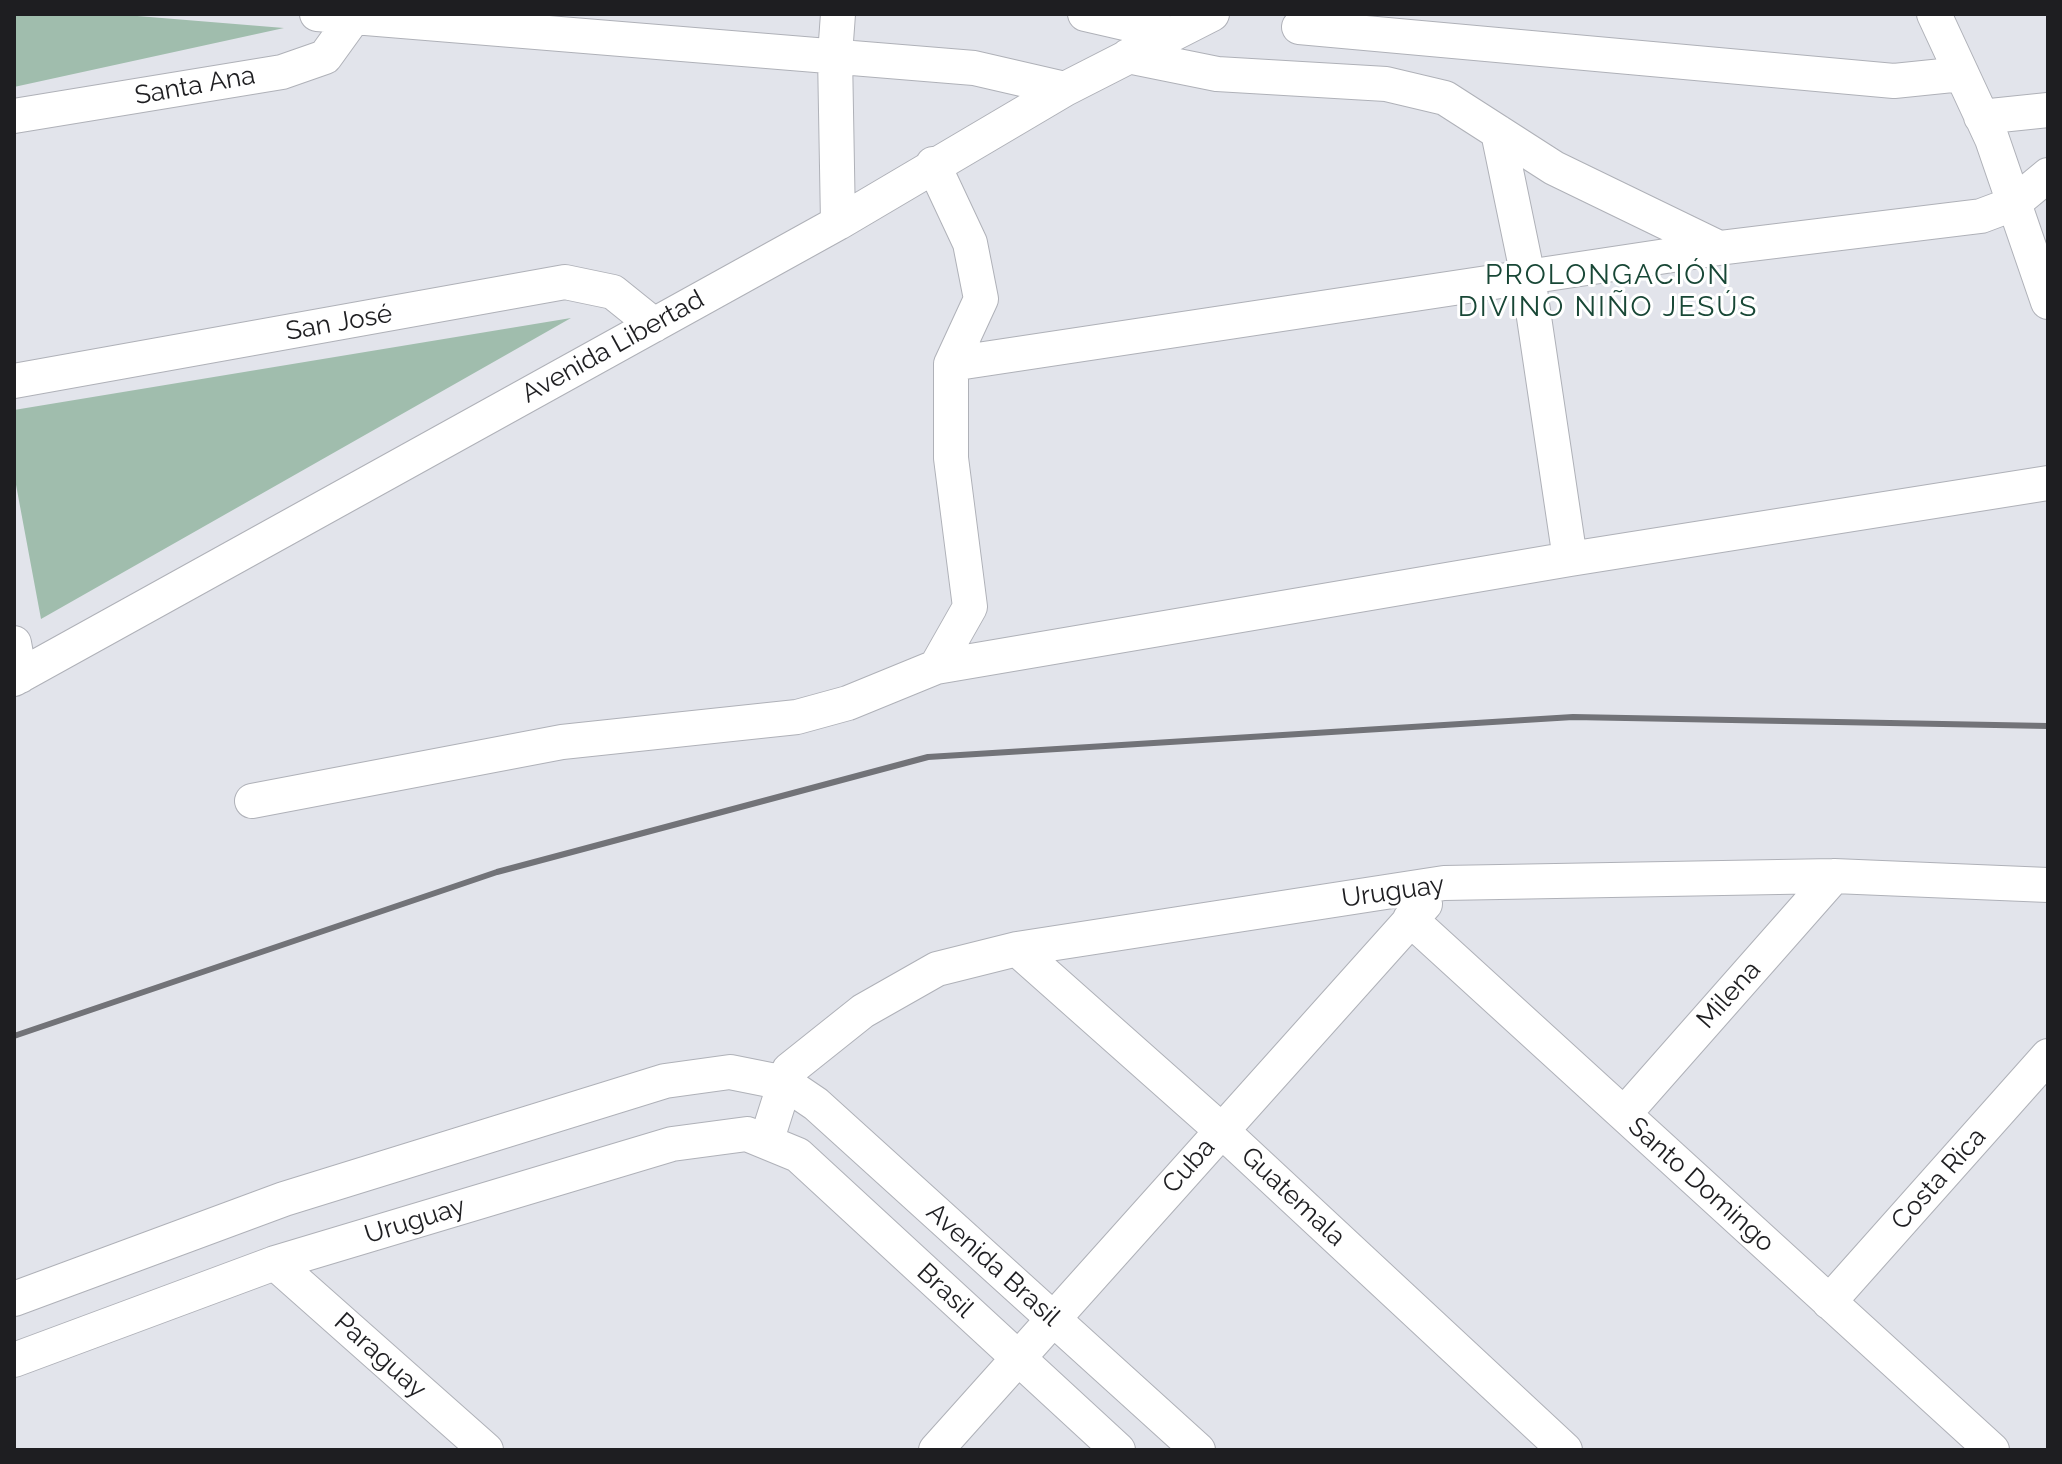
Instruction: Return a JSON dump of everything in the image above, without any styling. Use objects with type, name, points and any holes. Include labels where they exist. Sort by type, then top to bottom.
[{"type":"street","points":[[317,14],[974,68],[1065,89]]},
{"type":"street","points":[[838,14],[835,55],[838,223]]},
{"type":"street","points":[[1085,14],[1172,34]]},
{"type":"street","name":"Avenida Libertad","points":[[16,666],[654,325],[838,223],[933,164],[1065,89],[1212,14]]},
{"type":"street","points":[[1934,14],[1981,117],[2048,302]]},
{"type":"street","name":"Santa Ana","points":[[14,116],[282,72],[325,57],[355,16]]},
{"type":"street","points":[[1292,20],[1894,81],[1962,74]]},
{"type":"street","points":[[1292,20],[1361,74],[1386,84],[1445,98],[1554,168],[1719,248]]},
{"type":"street","points":[[1128,56],[1217,74],[1386,84]]},
{"type":"street","points":[[1981,117],[2048,110]]},
{"type":"street","points":[[1498,132],[1528,277],[1570,559]]},
{"type":"street","points":[[933,164],[970,243],[981,299],[951,364],[951,458],[970,607],[936,667]]},
{"type":"street","points":[[951,364],[1719,248],[1981,216],[2013,204],[2048,175]]},
{"type":"street","name":"San José","points":[[14,381],[565,282],[613,292],[654,325]]},
{"type":"street","points":[[252,801],[562,742],[797,717],[848,703],[936,667],[1570,559],[2048,483]]},
{"type":"street","name":"Uruguay","points":[[14,1360],[275,1263],[672,1144],[747,1134],[767,1139],[789,1070],[863,1011],[937,969],[1017,949],[1444,883],[1834,876],[2048,885]]},
{"type":"street","name":"Milena","points":[[1624,1114],[1834,876]]},
{"type":"street","name":"Cuba","points":[[936,1450],[1444,883]]},
{"type":"street","name":"Santo Domingo","points":[[1410,919],[1992,1450]]},
{"type":"street","name":"Guatemala","points":[[1017,949],[1221,1130],[1565,1450]]},
{"type":"street","name":"Costa Rica","points":[[1829,1302],[2048,1056]]},
{"type":"street","points":[[14,1299],[284,1199],[665,1081],[730,1072],[785,1083]]},
{"type":"street","name":"Avenida Brasil","points":[[785,1083],[816,1104],[1198,1450]]},
{"type":"street","name":"Brasil","points":[[767,1139],[798,1155],[1118,1450]]},
{"type":"street","name":"Paraguay","points":[[275,1263],[486,1450]]},
{"type":"green space","points":[[14,14],[113,14],[284,28],[14,87]]},
{"type":"green space","points":[[571,318],[41,619],[14,474],[14,410]]},
{"type":"railway","points":[[14,1036],[497,872],[928,757],[1573,717],[2048,726]]},
{"type":"district","name":"PROLONGACIÓN DIVINO NIÑO JESÚS","points":[[1608,292]]}]
